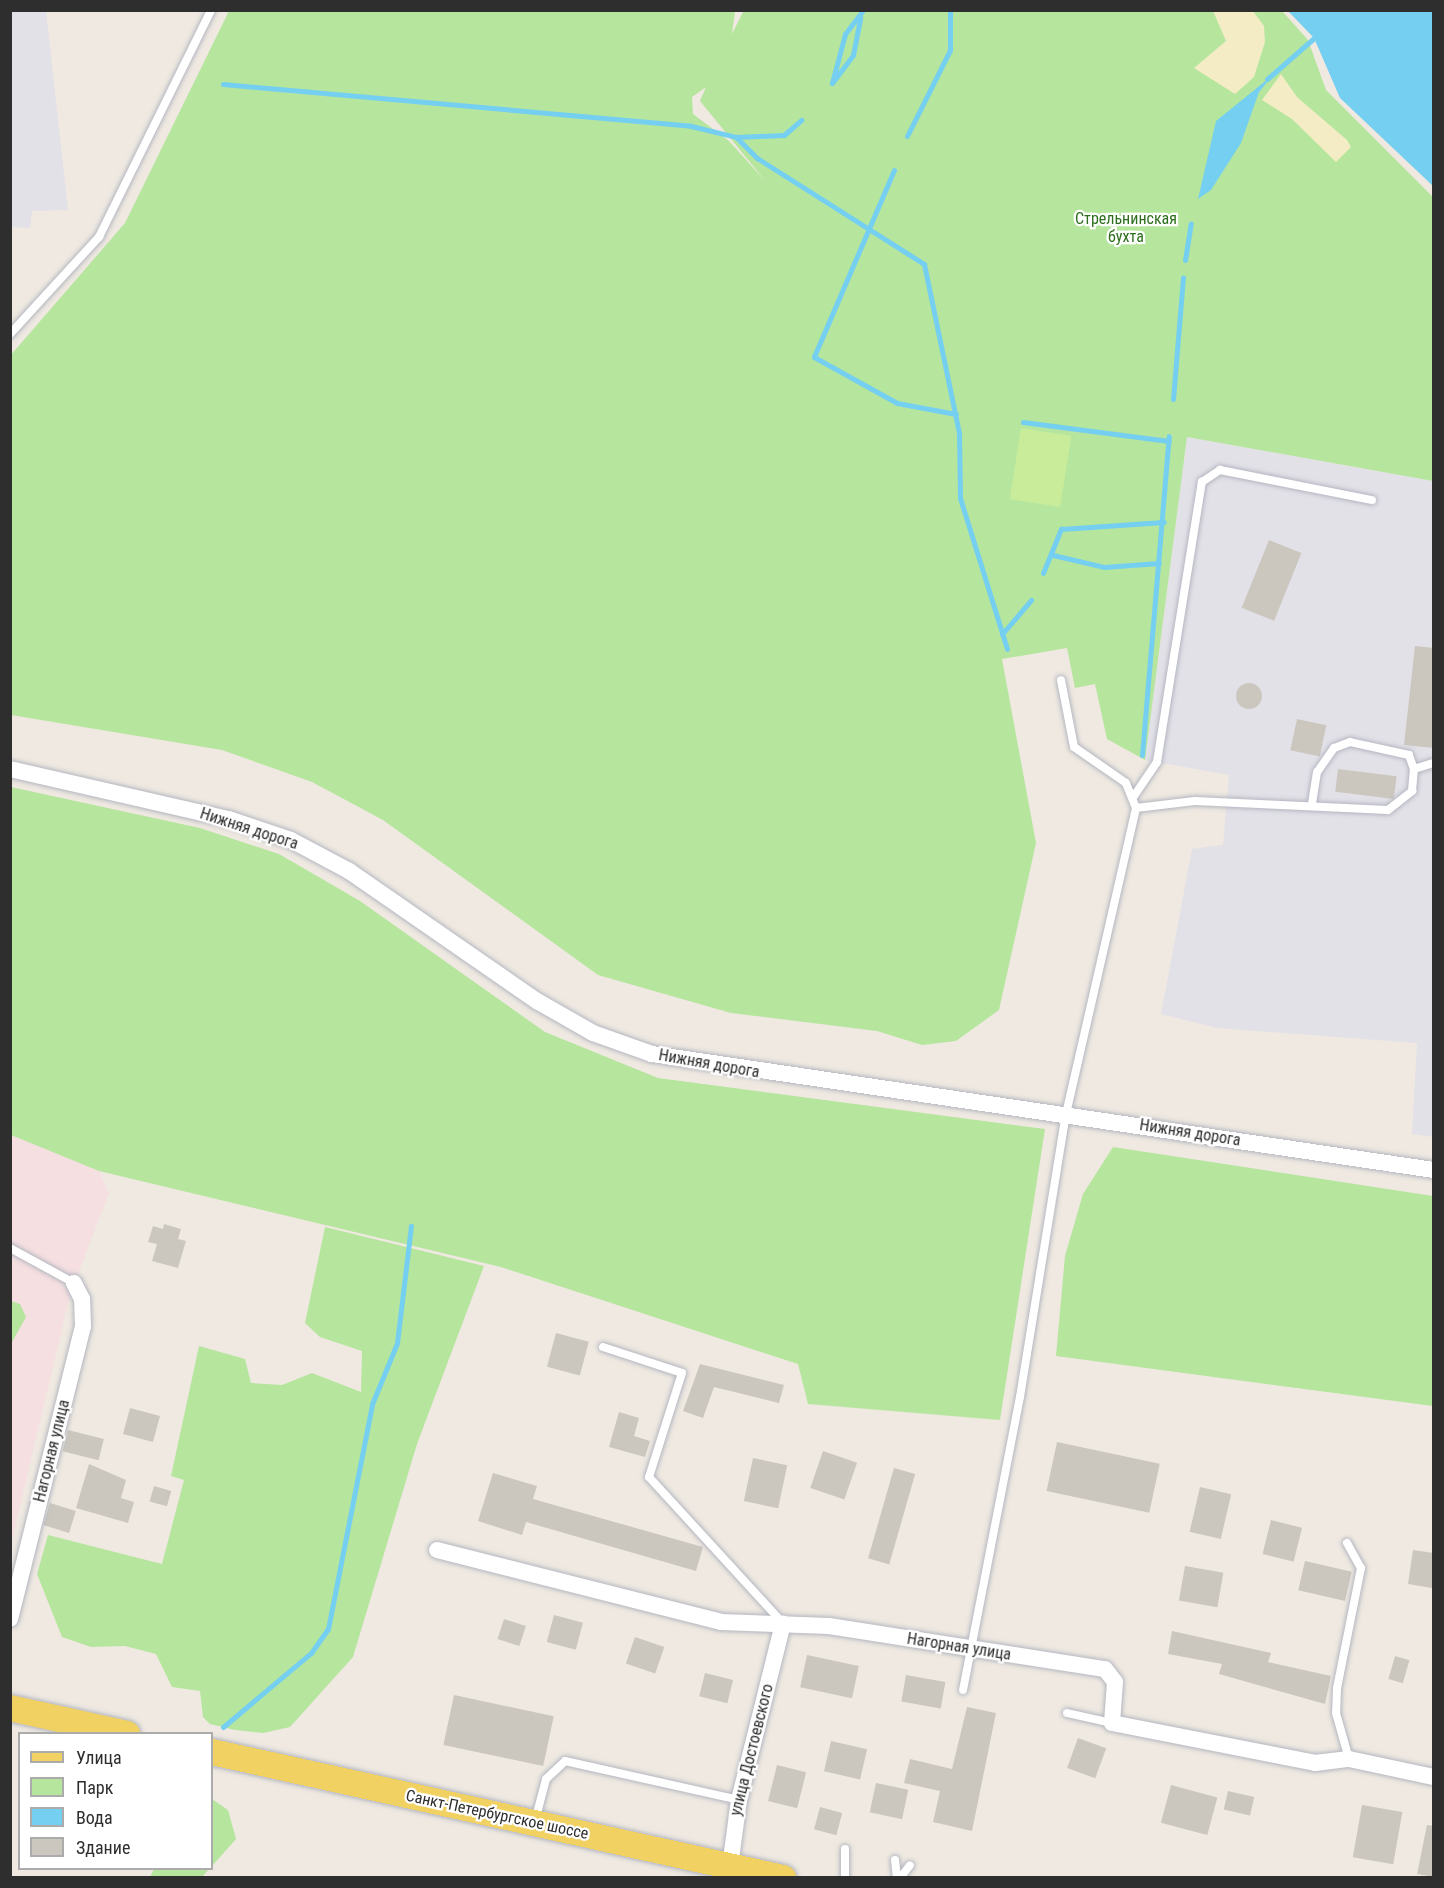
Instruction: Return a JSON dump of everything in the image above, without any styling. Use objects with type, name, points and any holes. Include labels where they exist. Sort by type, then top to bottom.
[{"type":"main road","points":[[10,1708],[119,1732]]},
{"type":"main road","points":[[10,1724],[43,1732]]},
{"type":"main road","name":"Санкт-Петербургское шоссе","points":[[213,1752],[535,1823],[730,1872],[783,1878]]},
{"type":"main road","name":"Санкт-Петербургское шоссе","points":[[213,1769],[704,1878]]},
{"type":"street","name":"Нижняя дорога","points":[[10,769],[229,819],[291,840],[349,871],[537,1001],[593,1033],[652,1054],[701,1066],[1066,1114],[1434,1170]]},
{"type":"street","name":"Нагорная улица","points":[[10,1619],[82,1326],[82,1299],[74,1283]]},
{"type":"street","name":"Нагорная улица","points":[[437,1550],[721,1622],[783,1623],[1105,1669],[1115,1683],[1112,1724]]},
{"type":"street","name":"улица Достоевского","points":[[730,1872],[739,1800],[783,1623]]},
{"type":"street","points":[[1112,1724],[1315,1764],[1349,1760],[1434,1777]]},
{"type":"lane","points":[[10,334],[99,237],[211,10]]},
{"type":"lane","points":[[1134,796],[1157,762],[1202,482],[1220,470],[1372,500]]},
{"type":"lane","points":[[963,1690],[973,1650],[1066,1114],[1136,808],[1134,796],[1126,783],[1074,747],[1061,680]]},
{"type":"lane","points":[[1136,808],[1195,801],[1312,805],[1361,813],[1388,810],[1412,790],[1414,769],[1409,755],[1350,742],[1334,748],[1317,772],[1312,805]]},
{"type":"lane","points":[[1414,769],[1434,762]]},
{"type":"lane","points":[[10,1248],[74,1283]]},
{"type":"lane","points":[[603,1347],[682,1373],[649,1477],[783,1623]]},
{"type":"lane","points":[[1347,1543],[1361,1568],[1337,1688],[1336,1713],[1349,1760]]},
{"type":"lane","points":[[1067,1713],[1112,1724]]},
{"type":"lane","points":[[535,1823],[546,1779],[565,1761],[739,1800]]},
{"type":"lane","points":[[845,1849],[845,1878]]},
{"type":"lane","points":[[895,1860],[899,1878]]},
{"type":"lane","points":[[899,1878],[910,1865]]},
{"type":"shaded area","points":[[10,11],[46,11],[68,210],[32,211],[30,228],[11,227]]},
{"type":"shaded area","points":[[1187,437],[1433,481],[1433,1137],[1412,1134],[1417,1043],[1217,1028],[1161,1014],[1192,849],[1223,845],[1229,775],[1145,760]]},
{"type":"shaded area","points":[[11,1135],[99,1171],[109,1193],[70,1295],[11,1544]]},
{"type":"green space","name":"Стрельнинская бухта","points":[[744,10],[1282,11],[1308,40],[1326,90],[1433,197],[1433,481],[1187,437],[1145,760],[1107,739],[1095,684],[1075,688],[1067,648],[1002,659],[1036,843],[999,1010],[956,1041],[922,1045],[877,1031],[731,1013],[598,975],[383,820],[312,782],[222,750],[11,715],[10,356],[125,223],[229,11],[735,11],[732,34]],"holes":[[[706,87],[700,101],[766,182],[729,141],[693,114],[692,97]]]},
{"type":"green space","points":[[1021,428],[1071,436],[1060,507],[1010,499]]},
{"type":"green space","points":[[11,787],[200,828],[279,854],[360,901],[545,1032],[658,1078],[1045,1129],[1000,1420],[808,1404],[798,1364],[501,1267],[99,1171],[11,1135]]},
{"type":"green space","points":[[1113,1147],[1433,1196],[1433,1406],[1056,1356],[1065,1256],[1083,1194]]},
{"type":"green space","points":[[325,1227],[484,1266],[417,1444],[353,1657],[290,1727],[263,1733],[235,1730],[210,1724],[203,1717],[200,1691],[172,1687],[156,1654],[125,1646],[91,1647],[62,1637],[37,1574],[48,1535],[162,1564],[184,1480],[171,1476],[199,1346],[245,1359],[251,1383],[282,1385],[312,1373],[361,1392],[362,1351],[320,1337],[305,1323]]},
{"type":"green space","points":[[11,1301],[20,1304],[26,1317],[11,1344]]},
{"type":"green space","points":[[213,1800],[228,1810],[236,1839],[213,1865]]},
{"type":"green space","points":[[153,1870],[208,1870],[202,1877],[150,1877]]},
{"type":"sand","points":[[1213,11],[1253,11],[1264,26],[1265,42],[1254,77],[1235,94],[1194,68],[1226,41]]},
{"type":"sand","points":[[1281,74],[1297,97],[1347,140],[1351,147],[1336,162],[1292,119],[1262,100]]},
{"type":"water","points":[[1288,11],[1433,11],[1433,186],[1340,98],[1314,38]]},
{"type":"water","points":[[1273,75],[1259,92],[1241,143],[1211,190],[1198,199],[1216,121]]},
{"type":"building","points":[[1269,540],[1301,553],[1274,621],[1242,608]]},
{"type":"building","points":[[1415,646],[1434,648],[1434,748],[1404,745]]},
{"type":"building","points":[[1249,683],[1258,687],[1262,696],[1258,705],[1249,709],[1240,705],[1236,696],[1240,687]]},
{"type":"building","points":[[1297,719],[1326,725],[1320,757],[1290,750]]},
{"type":"building","points":[[1338,769],[1397,776],[1394,799],[1335,792]]},
{"type":"building","points":[[164,1224],[181,1229],[178,1239],[186,1241],[178,1268],[152,1261],[157,1244],[148,1242],[153,1226],[163,1229]]},
{"type":"building","points":[[556,1333],[589,1342],[580,1376],[547,1367]]},
{"type":"building","points":[[700,1364],[784,1385],[779,1403],[714,1387],[703,1418],[683,1411]]},
{"type":"building","points":[[130,1408],[160,1416],[153,1442],[123,1434]]},
{"type":"building","points":[[619,1412],[639,1418],[634,1436],[650,1441],[645,1457],[609,1447]]},
{"type":"building","points":[[68,1430],[104,1439],[99,1460],[63,1451]]},
{"type":"building","points":[[1057,1442],[1160,1464],[1149,1513],[1047,1491]]},
{"type":"building","points":[[823,1451],[857,1463],[844,1500],[810,1488]]},
{"type":"building","points":[[753,1458],[787,1465],[778,1508],[744,1501]]},
{"type":"building","points":[[89,1464],[126,1480],[121,1498],[134,1502],[128,1523],[76,1508]]},
{"type":"building","points":[[894,1468],[915,1474],[889,1564],[868,1558]]},
{"type":"building","points":[[493,1473],[537,1486],[533,1499],[703,1547],[696,1571],[526,1522],[522,1535],[478,1521]]},
{"type":"building","points":[[154,1486],[171,1491],[167,1506],[150,1501]]},
{"type":"building","points":[[1200,1487],[1231,1494],[1221,1539],[1190,1532]]},
{"type":"building","points":[[50,1503],[76,1511],[69,1533],[43,1525]]},
{"type":"building","points":[[1271,1520],[1302,1528],[1294,1562],[1263,1554]]},
{"type":"building","points":[[1413,1550],[1434,1553],[1432,1588],[1408,1584]]},
{"type":"building","points":[[1305,1561],[1352,1572],[1345,1601],[1298,1590]]},
{"type":"building","points":[[1185,1566],[1223,1573],[1217,1607],[1179,1600]]},
{"type":"building","points":[[554,1615],[583,1623],[576,1650],[547,1642]]},
{"type":"building","points":[[504,1619],[526,1626],[519,1646],[498,1639]]},
{"type":"building","points":[[1172,1631],[1271,1653],[1268,1662],[1331,1676],[1325,1704],[1219,1674],[1222,1664],[1168,1654]]},
{"type":"building","points":[[635,1637],[664,1647],[655,1674],[626,1663]]},
{"type":"building","points":[[807,1655],[859,1666],[852,1698],[800,1687]]},
{"type":"building","points":[[1395,1656],[1409,1660],[1403,1683],[1388,1679]]},
{"type":"building","points":[[705,1673],[733,1680],[727,1703],[699,1696]]},
{"type":"building","points":[[906,1675],[945,1682],[941,1709],[901,1702]]},
{"type":"building","points":[[454,1695],[554,1716],[543,1766],[443,1745]]},
{"type":"building","points":[[967,1707],[996,1713],[972,1831],[933,1822],[940,1791],[904,1783],[910,1759],[952,1769]]},
{"type":"building","points":[[1078,1738],[1106,1748],[1095,1778],[1067,1768]]},
{"type":"building","points":[[831,1741],[867,1749],[860,1780],[824,1771]]},
{"type":"building","points":[[777,1765],[806,1772],[797,1808],[768,1801]]},
{"type":"building","points":[[876,1783],[908,1790],[902,1819],[870,1812]]},
{"type":"building","points":[[1171,1785],[1217,1797],[1207,1835],[1161,1823]]},
{"type":"building","points":[[1228,1791],[1254,1797],[1250,1816],[1224,1810]]},
{"type":"building","points":[[1362,1805],[1402,1812],[1393,1864],[1353,1857]]},
{"type":"building","points":[[820,1807],[842,1813],[836,1835],[814,1829]]},
{"type":"building","points":[[1427,1825],[1434,1826],[1434,1877],[1417,1874]]},
{"type":"waterway","points":[[832,83],[845,34],[863,10]]},
{"type":"waterway","points":[[907,136],[950,50],[950,10]]},
{"type":"waterway","points":[[832,83],[853,55],[860,18]]},
{"type":"waterway","points":[[1267,79],[1314,38]]},
{"type":"waterway","points":[[223,84],[691,126],[736,137],[784,135],[801,120]]},
{"type":"waterway","points":[[736,137],[757,158],[924,264],[959,433],[960,498],[1007,649]]},
{"type":"waterway","points":[[894,170],[814,357],[897,403],[956,414]]},
{"type":"waterway","points":[[1185,260],[1191,223]]},
{"type":"waterway","points":[[1173,399],[1183,277]]},
{"type":"waterway","points":[[1023,422],[1169,441]]},
{"type":"waterway","points":[[1142,755],[1169,436]]},
{"type":"waterway","points":[[1043,573],[1061,529],[1164,522]]},
{"type":"waterway","points":[[1053,555],[1104,567],[1159,563]]},
{"type":"waterway","points":[[1002,634],[1031,600]]},
{"type":"waterway","points":[[223,1727],[311,1653],[328,1629],[372,1404],[397,1343],[411,1226]]}]
